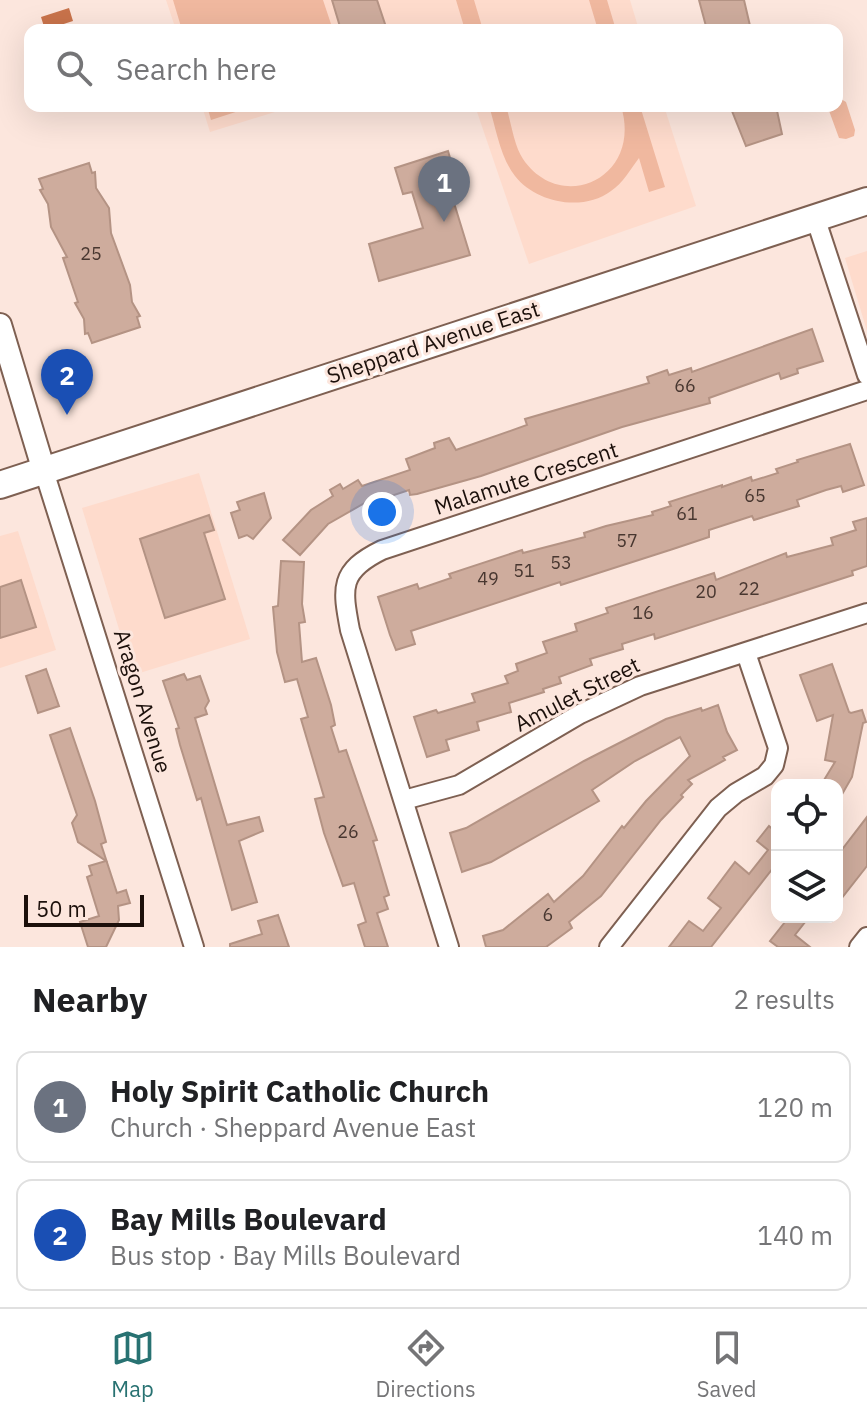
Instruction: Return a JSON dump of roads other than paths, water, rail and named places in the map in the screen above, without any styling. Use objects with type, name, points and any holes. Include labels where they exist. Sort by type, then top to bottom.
[{"type":"main road","name":"Sheppard Avenue East","points":[[0,485],[867,201]]},
{"type":"street","points":[[815,217],[867,375]]},
{"type":"street","points":[[0,325],[44,471]]},
{"type":"street","name":"Malamute Crescent","points":[[449,947],[350,630],[343,593],[349,572],[364,558],[396,545],[867,390]]},
{"type":"street","name":"Aragon Avenue","points":[[44,471],[194,947]]},
{"type":"street","name":"Amulet Street","points":[[404,800],[459,785],[580,714],[640,686],[867,613]]},
{"type":"street","points":[[609,947],[718,808],[765,776],[774,765],[778,748],[746,653]]},
{"type":"street","points":[[859,947],[867,937]]},
{"type":"place","name":"Holy Spirit Catholic Church","points":[[444,222]]},
{"type":"place","name":"Bay Mills Boulevard","points":[[67,415]]}]
